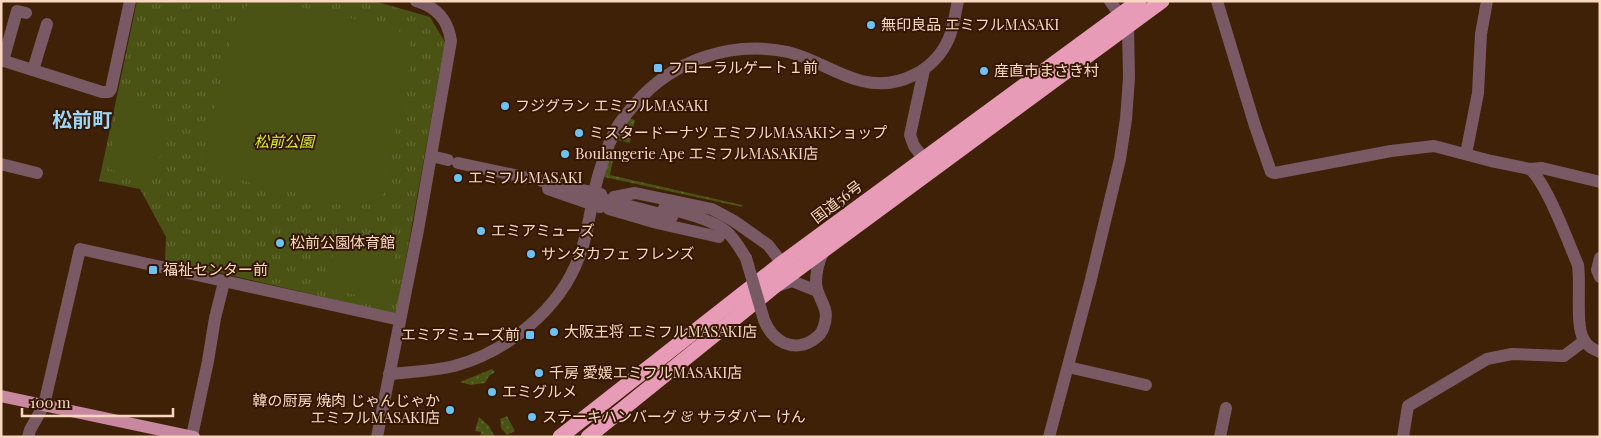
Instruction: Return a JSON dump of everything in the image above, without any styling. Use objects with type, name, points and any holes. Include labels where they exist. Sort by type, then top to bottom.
[{"type":"highway","name":"国道56号","points":[[588,437],[775,286],[823,252],[1124,20],[1139,1]]},
{"type":"highway","name":"国道56号","points":[[560,437],[782,264],[924,159],[1124,20],[1162,1]]},
{"type":"main road","points":[[1,396],[193,436]]},
{"type":"street","points":[[26,13],[16,11],[2,61],[102,92],[109,92],[130,1]]},
{"type":"street","points":[[376,435],[400,320],[451,41],[447,25],[443,19],[430,6],[416,1]]},
{"type":"street","points":[[389,374],[437,369],[472,360],[492,350],[525,328],[540,315],[560,291],[582,251],[606,150],[615,130],[652,86],[677,68],[719,52],[740,49],[776,50],[804,56],[849,77],[874,84],[902,80],[924,70],[943,49],[949,38],[958,1]]},
{"type":"street","points":[[1050,437],[1120,159],[1126,119],[1129,86],[1124,20],[1110,1]]},
{"type":"street","points":[[1217,1],[1271,172],[1275,173],[1435,146],[1530,169],[1542,168],[1600,182]]},
{"type":"street","points":[[1466,154],[1478,93],[1481,34],[1487,1]]},
{"type":"street","points":[[33,70],[47,24]]},
{"type":"street","points":[[924,70],[910,135],[914,146],[924,159]]},
{"type":"street","points":[[430,159],[537,183],[660,218],[696,218]]},
{"type":"street","points":[[1,164],[37,173]]},
{"type":"street","points":[[1530,169],[1535,174],[1545,193],[1578,265],[1580,276],[1581,334],[1584,341],[1590,347],[1600,352]]},
{"type":"street","points":[[611,203],[636,193],[712,209],[734,221],[748,234],[768,245],[782,264]]},
{"type":"street","points":[[593,199],[595,197],[600,198],[672,217]]},
{"type":"street","points":[[611,203],[684,213],[719,226],[728,232],[746,258],[764,320],[773,335],[783,342],[795,346],[808,344],[819,336],[826,320],[823,300],[817,291],[816,275],[823,252]]},
{"type":"street","points":[[611,203],[642,220],[719,237]]},
{"type":"street","points":[[28,437],[44,405],[80,249],[400,320]]},
{"type":"street","points":[[1600,258],[1597,270],[1600,277]]},
{"type":"street","points":[[193,436],[224,282]]},
{"type":"street","points":[[775,286],[792,282],[817,291]]},
{"type":"street","points":[[1403,437],[1408,406],[1487,359],[1512,354],[1564,356],[1584,341]]},
{"type":"street","points":[[1068,367],[1146,384]]},
{"type":"street","points":[[1220,437],[1226,408]]},
{"type":"green space","name":"松前公園","points":[[137,1],[374,1],[430,17],[445,42],[396,314],[165,260],[166,237],[140,189],[99,181]]},
{"type":"green space","points":[[273,1],[394,28],[401,33],[410,46],[412,55],[392,149],[391,174],[386,190],[380,199],[365,204],[341,203],[224,176],[210,164],[206,146],[236,17],[244,8],[252,3]]},
{"type":"green space","points":[[122,102],[169,112],[155,180],[108,169]]},
{"type":"green space","points":[[629,118],[635,120],[630,143],[617,140]]},
{"type":"green space","points":[[609,158],[613,160],[610,175],[742,205],[742,207],[604,177]]},
{"type":"green space","points":[[340,229],[398,242],[385,301],[329,289],[325,285]]},
{"type":"green space","points":[[492,369],[495,372],[489,376],[485,383],[471,385],[460,382]]},
{"type":"green space","points":[[507,416],[515,431],[507,435],[501,428],[500,419]]},
{"type":"green space","points":[[479,417],[489,426],[495,437],[480,437],[481,432],[475,431]]},
{"type":"place","name":"無印良品 エミフルMASAKI","points":[[871,25]]},
{"type":"place","name":"フローラルゲート１前","points":[[658,68]]},
{"type":"place","name":"産直市まさき村","points":[[984,71]]},
{"type":"place","name":"フジグラン エミフルMASAKI","points":[[505,106]]},
{"type":"place","name":"ミスタードーナツ エミフルMASAKIショップ","points":[[579,133]]},
{"type":"place","name":"Boulangerie Ape エミフルMASAKI店","points":[[565,154]]},
{"type":"place","name":"エミフルMASAKI","points":[[458,178]]},
{"type":"place","name":"エミアミューズ","points":[[481,231]]},
{"type":"place","name":"松前公園体育館","points":[[280,243]]},
{"type":"place","name":"サンタカフェ フレンズ","points":[[531,254]]},
{"type":"place","name":"福祉センター前","points":[[153,270]]},
{"type":"place","name":"大阪王将 エミフルMASAKI店","points":[[554,332]]},
{"type":"place","name":"エミアミューズ前","points":[[530,335]]},
{"type":"place","name":"千房 愛媛エミフルMASAKI店","points":[[539,373]]},
{"type":"place","name":"エミグルメ","points":[[492,392]]},
{"type":"place","name":"韓の厨房 焼肉 じゃんじゃか エミフルMASAKI店","points":[[450,410]]},
{"type":"place","name":"ステーキハンバーグ & サラダバー けん","points":[[532,417]]},
{"type":"district","name":"松前町","points":[[82,120]]}]
